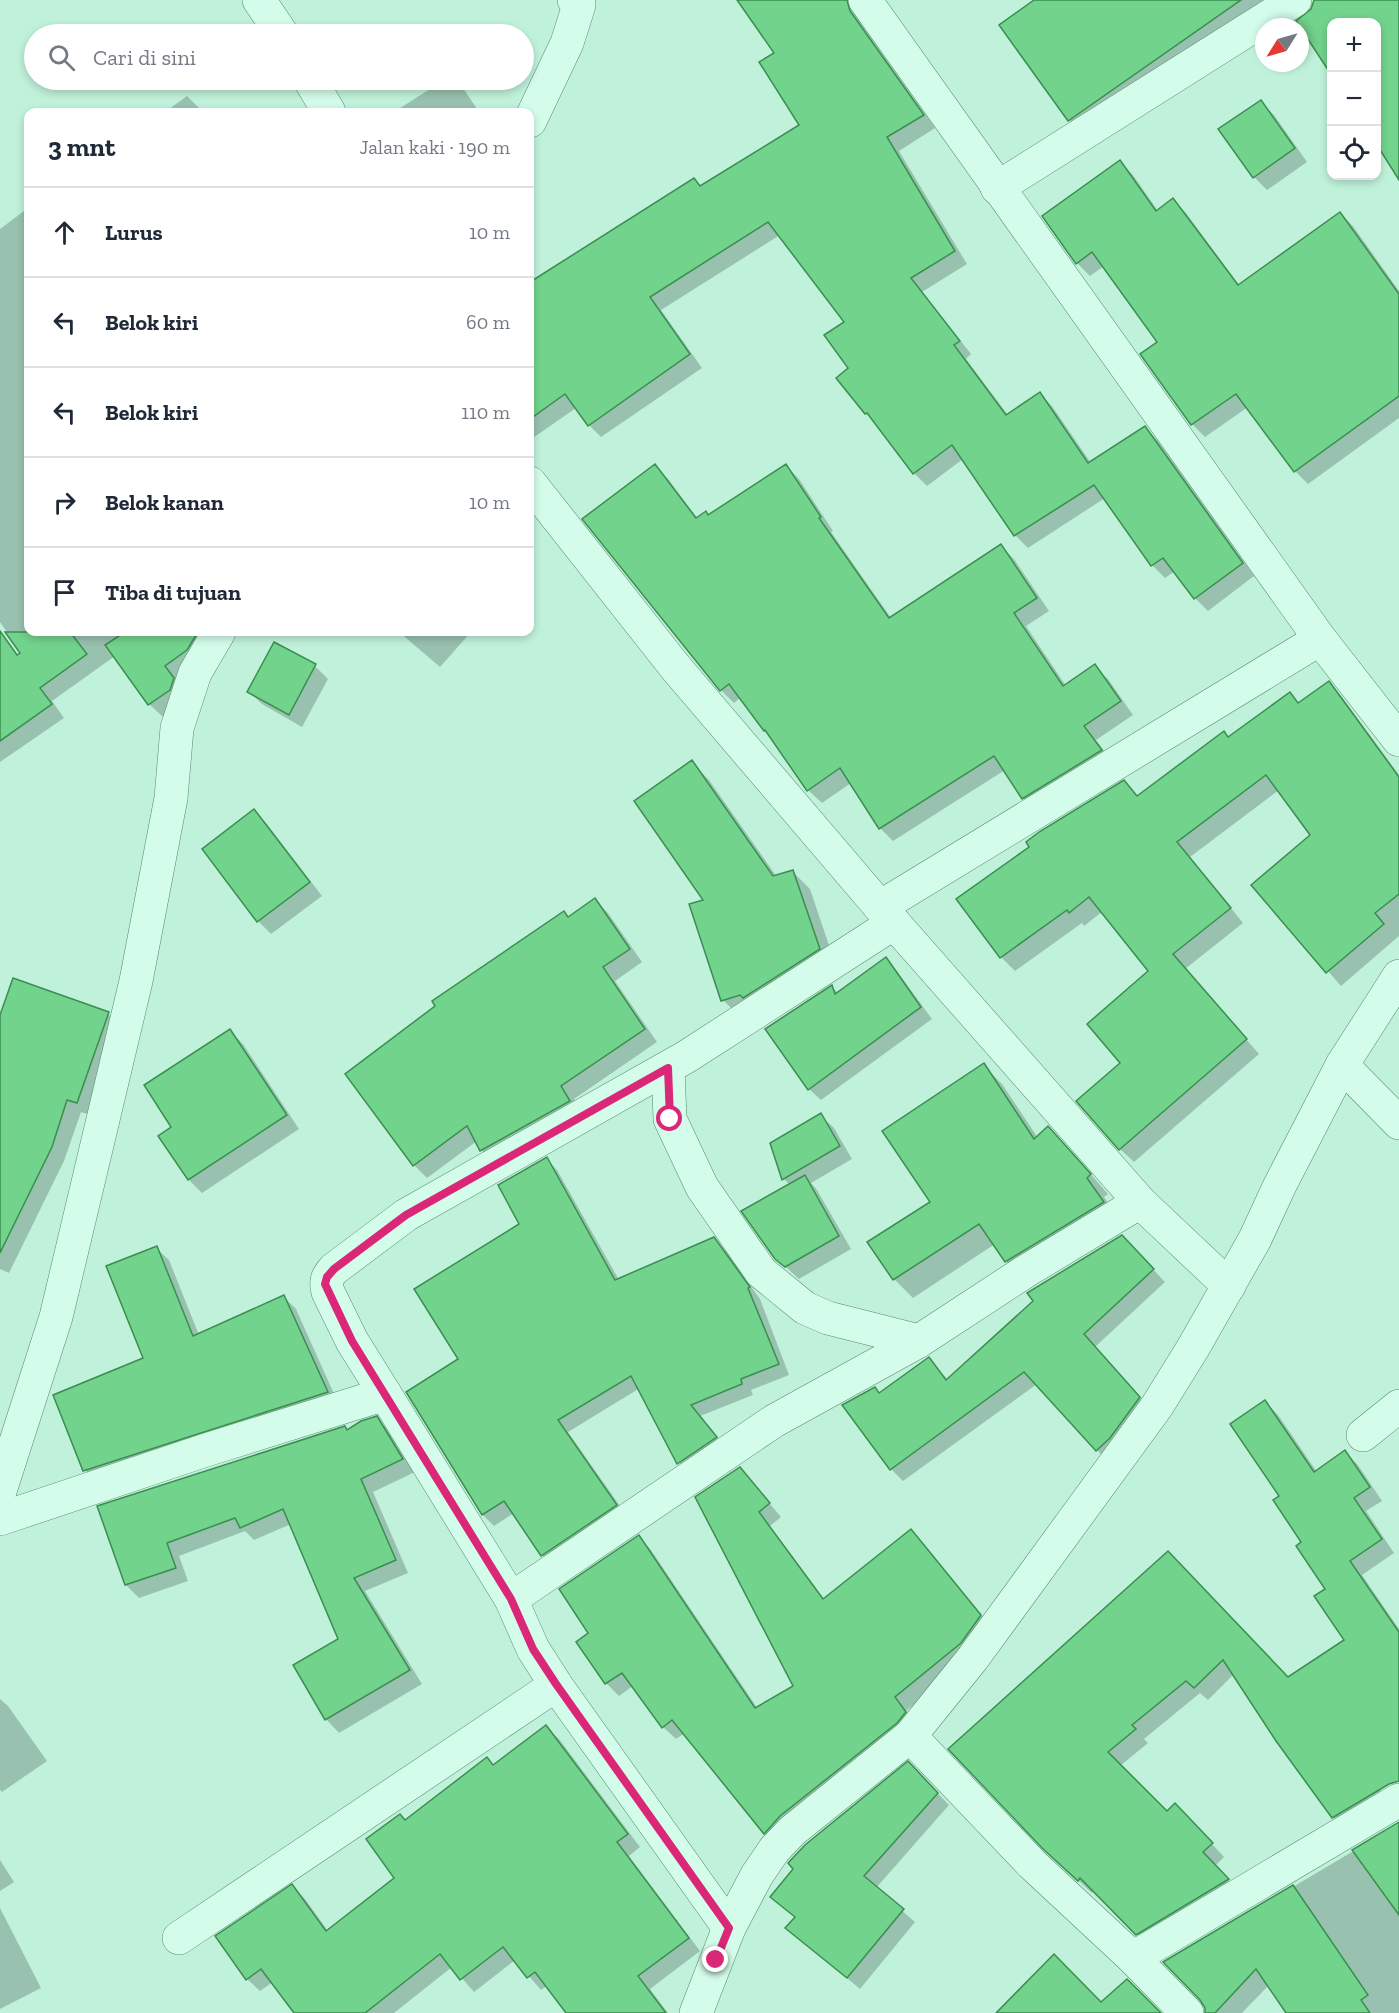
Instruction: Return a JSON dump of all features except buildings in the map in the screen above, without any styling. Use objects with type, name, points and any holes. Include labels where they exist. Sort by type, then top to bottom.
[{"type":"street","points":[[259,0],[275,24]]},
{"type":"street","points":[[865,0],[1320,639],[1399,740]]},
{"type":"street","points":[[997,188],[1295,0]]},
{"type":"street","points":[[534,113],[567,43],[580,2]]},
{"type":"street","points":[[316,90],[327,108]]},
{"type":"street","points":[[534,488],[676,668],[887,915],[1140,1202],[1229,1286]]},
{"type":"street","points":[[0,1491],[56,1317],[134,993],[171,798],[177,728],[195,673],[214,636]]},
{"type":"street","points":[[729,1928],[533,1649],[511,1599],[352,1341],[328,1292],[325,1284],[327,1277],[334,1269],[406,1215],[668,1068],[887,915],[1320,639]]},
{"type":"street","points":[[696,2013],[729,1928],[757,1875],[774,1850],[792,1831],[910,1736],[973,1658],[1157,1406],[1255,1239],[1342,1065],[1399,976]]},
{"type":"street","points":[[1342,1065],[1399,1123]]},
{"type":"street","points":[[668,1068],[670,1119],[702,1187],[761,1272],[805,1308],[828,1318],[919,1341]]},
{"type":"street","points":[[511,1599],[774,1421],[919,1341],[1026,1271],[1140,1202]]},
{"type":"street","points":[[0,1519],[206,1450],[385,1394]]},
{"type":"street","points":[[1363,1435],[1399,1406]]},
{"type":"street","points":[[179,1938],[556,1684]]},
{"type":"street","points":[[910,1736],[1032,1864],[1133,1958],[1187,2013]]},
{"type":"street","points":[[1133,1958],[1399,1800]]},
{"type":"route","points":[[670,1119],[668,1068],[406,1215],[334,1269],[327,1277],[325,1284],[352,1341],[511,1599],[533,1649],[729,1928],[716,1960]]}]
